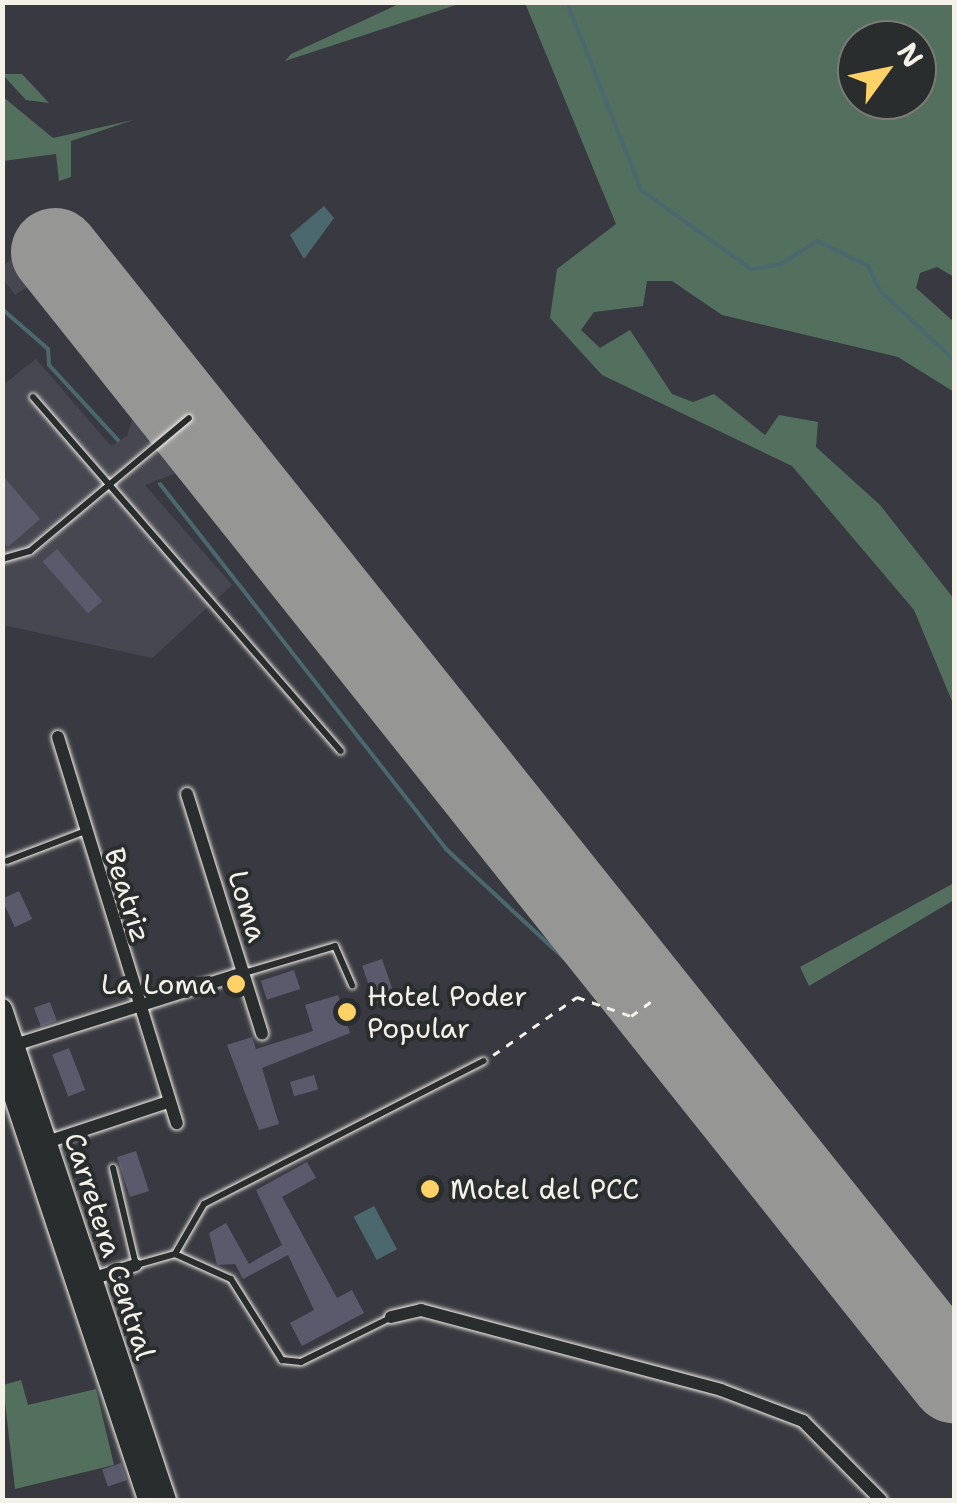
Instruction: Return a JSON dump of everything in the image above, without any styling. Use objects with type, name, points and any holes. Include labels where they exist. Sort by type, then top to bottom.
[{"type":"main road","name":"Carretera Central","points":[[2,1009],[7,1052],[84,1281],[148,1500]]},
{"type":"main road","name":"Carretera Central","points":[[84,1281],[166,1500]]},
{"type":"street","name":"Beatriz","points":[[58,736],[136,1007],[177,1123]]},
{"type":"street","name":"Loma","points":[[187,794],[262,1034]]},
{"type":"street","points":[[7,1052],[243,973]]},
{"type":"street","points":[[39,1145],[168,1102]]},
{"type":"street","points":[[84,1281],[136,1265]]},
{"type":"street","points":[[391,1317],[421,1310],[721,1390],[802,1422],[881,1500]]},
{"type":"lane","points":[[33,397],[341,750]]},
{"type":"lane","points":[[2,560],[30,551],[189,418]]},
{"type":"lane","points":[[7,860],[83,832]]},
{"type":"lane","points":[[243,973],[335,946],[352,984]]},
{"type":"lane","points":[[175,1254],[204,1204],[276,1162],[483,1062]]},
{"type":"lane","points":[[114,1168],[136,1265],[175,1254],[231,1279],[282,1360],[302,1362],[391,1317]]},
{"type":"path","points":[[483,1062],[577,997],[631,1016],[652,1001]]},
{"type":"shaded area","points":[[57,221],[954,1334],[954,1418],[189,468],[145,485],[232,585],[152,658],[3,625],[3,385],[36,359],[111,446],[127,436],[136,407],[40,279],[15,295],[3,279],[3,266]]},
{"type":"green space","points":[[401,3],[462,3],[285,61],[291,54]]},
{"type":"green space","points":[[525,3],[954,3],[954,277],[937,267],[920,273],[916,288],[954,322],[954,392],[898,357],[722,315],[672,281],[647,281],[643,306],[594,312],[581,330],[600,348],[630,330],[672,394],[693,402],[714,394],[765,435],[779,415],[818,422],[816,447],[880,505],[954,599],[954,706],[914,610],[792,466],[602,375],[550,318],[557,269],[616,224]]},
{"type":"green space","points":[[2,74],[22,74],[49,103],[26,100]]},
{"type":"green space","points":[[2,96],[53,138],[133,120],[71,141],[71,177],[59,181],[56,154],[3,161]]},
{"type":"green space","points":[[954,883],[954,900],[809,986],[800,967]]},
{"type":"green space","points":[[21,1380],[28,1405],[96,1389],[114,1465],[15,1489],[3,1385]]},
{"type":"water","points":[[324,206],[334,218],[304,259],[290,235]]},
{"type":"water","points":[[374,1206],[397,1249],[377,1260],[354,1217]]},
{"type":"building","points":[[2,475],[40,519],[8,547],[2,540]]},
{"type":"building","points":[[57,549],[102,601],[88,614],[43,561]]},
{"type":"building","points":[[19,891],[32,919],[15,927],[2,899]]},
{"type":"building","points":[[382,959],[395,997],[375,1004],[362,966]]},
{"type":"building","points":[[294,970],[300,989],[267,1000],[261,981]]},
{"type":"building","points":[[338,995],[350,1033],[262,1068],[279,1124],[259,1130],[227,1045],[252,1037],[256,1049],[313,1031],[305,1005]]},
{"type":"building","points":[[50,1002],[57,1021],[41,1027],[34,1008]]},
{"type":"building","points":[[69,1048],[85,1090],[68,1096],[52,1054]]},
{"type":"building","points":[[314,1075],[318,1089],[294,1096],[290,1082]]},
{"type":"building","points":[[136,1151],[149,1191],[130,1197],[117,1157]]},
{"type":"building","points":[[307,1162],[316,1178],[282,1197],[337,1298],[352,1290],[364,1313],[302,1346],[290,1323],[314,1310],[288,1255],[243,1279],[235,1264],[217,1265],[209,1233],[226,1223],[249,1264],[282,1245],[256,1190]]},
{"type":"building","points":[[121,1463],[127,1480],[108,1487],[102,1470]]},
{"type":"waterway","points":[[567,2],[641,190],[751,269],[781,264],[817,241],[868,266],[880,291],[954,360]]},
{"type":"waterway","points":[[2,309],[48,349],[49,365],[118,440]]},
{"type":"waterway","points":[[160,484],[446,849],[609,1000]]},
{"type":"runway","points":[[55,252],[954,1379]]},
{"type":"place","name":"La Loma","points":[[236,984]]},
{"type":"place","name":"Hotel Poder Popular","points":[[347,1012]]},
{"type":"place","name":"Motel del PCC","points":[[430,1189]]}]
